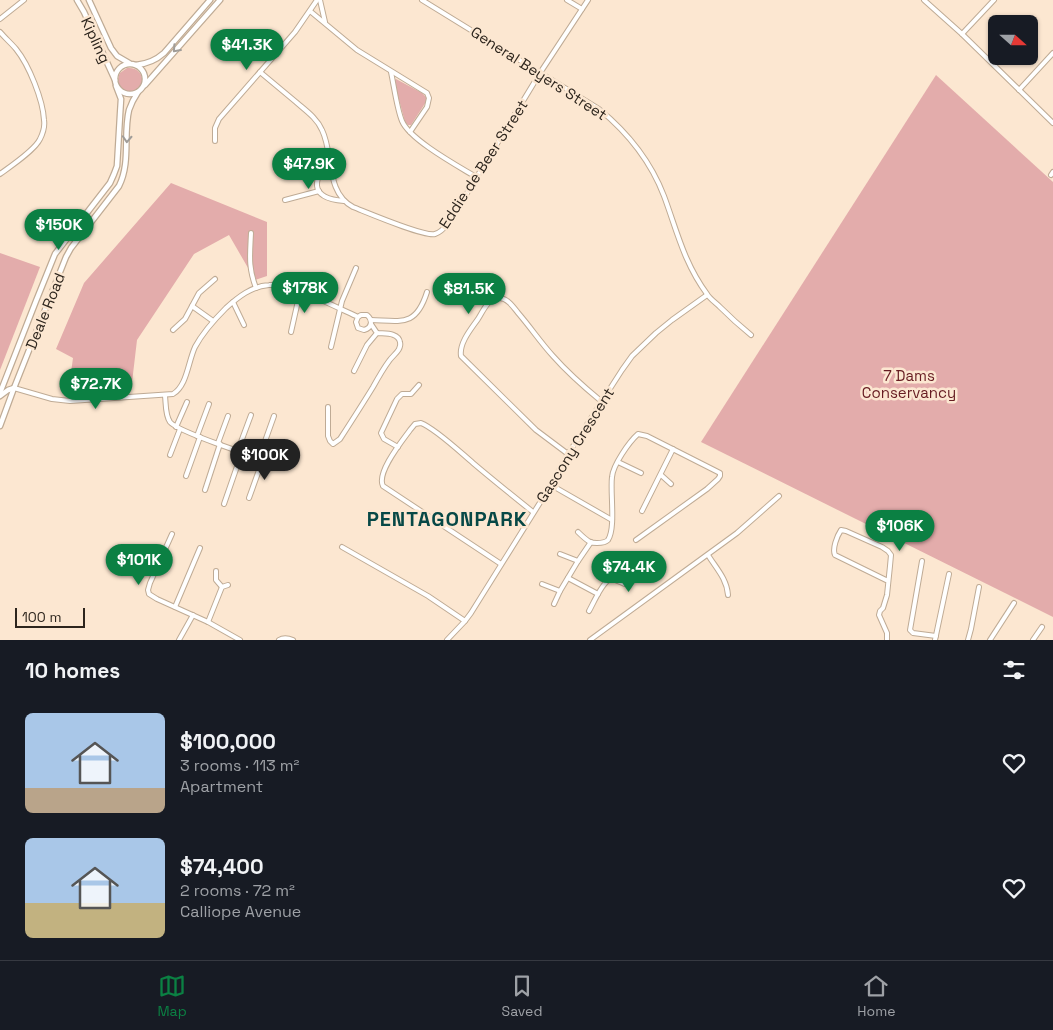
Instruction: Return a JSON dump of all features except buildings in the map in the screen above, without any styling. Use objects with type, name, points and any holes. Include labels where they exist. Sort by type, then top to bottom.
[{"type":"street","points":[[10,12],[20,0]]},
{"type":"street","points":[[0,19],[24,0]]},
{"type":"street","name":"Kipling","points":[[77,0],[116,83]]},
{"type":"street","name":"Kipling","points":[[89,0],[114,53],[122,60],[133,64]]},
{"type":"street","points":[[210,0],[157,60],[121,67],[115,76],[119,90],[128,94],[138,92],[220,0]]},
{"type":"street","points":[[215,141],[215,128],[219,119],[295,32],[319,0]]},
{"type":"street","points":[[319,0],[325,24]]},
{"type":"street","name":"General Beyers Street","points":[[422,0],[598,109],[616,124],[648,163],[664,195],[686,257],[707,295],[736,324],[751,335]]},
{"type":"street","points":[[567,0],[582,10]]},
{"type":"street","name":"Eddie de Beer Street","points":[[344,201],[352,207],[426,234],[436,234],[441,231],[450,220],[540,73],[588,0]]},
{"type":"street","points":[[924,0],[962,34],[1053,123]]},
{"type":"street","points":[[962,34],[994,0]]},
{"type":"street","points":[[310,11],[357,50],[420,88],[428,96],[427,106],[410,132]]},
{"type":"street","points":[[0,32],[17,50],[23,60],[38,93],[44,120],[43,132],[38,143],[0,174]]},
{"type":"street","points":[[1019,90],[1053,53]]},
{"type":"street","points":[[133,64],[143,71],[145,85]]},
{"type":"street","points":[[260,72],[316,120],[323,132],[334,181],[344,201]]},
{"type":"street","points":[[392,72],[401,119],[405,127],[431,148],[476,177]]},
{"type":"street","name":"Deale Road","points":[[0,395],[56,254],[110,183],[114,174],[120,114],[120,99],[116,83]]},
{"type":"street","name":"Deale Road","points":[[0,426],[66,257],[119,186],[124,176],[128,117],[132,101],[138,92]]},
{"type":"street","points":[[329,154],[318,175],[317,185],[320,194],[326,198],[344,201]]},
{"type":"street","points":[[285,200],[319,191]]},
{"type":"street","points":[[251,233],[250,269],[256,288]]},
{"type":"street","points":[[331,348],[342,301],[356,268]]},
{"type":"street","points":[[174,330],[185,319],[199,294],[215,280]]},
{"type":"street","points":[[6,376],[6,384],[14,388],[61,401],[87,401],[173,394],[182,385],[195,347],[213,321],[242,295],[256,288],[270,285],[282,286],[300,292],[358,317],[364,315],[370,317],[377,333]]},
{"type":"street","points":[[291,332],[300,292]]},
{"type":"street","points":[[371,322],[404,321],[409,319],[424,302],[427,292]]},
{"type":"street","name":"Gascony Crescent","points":[[447,640],[465,621],[552,485],[568,454],[622,370],[644,345],[672,320],[707,295]]},
{"type":"street","points":[[568,454],[536,430],[461,356],[462,344],[488,304],[496,298],[502,298],[507,301],[576,381],[601,401]]},
{"type":"street","points":[[36,301],[47,305]]},
{"type":"street","points":[[233,302],[244,325]]},
{"type":"street","points":[[192,306],[213,321]]},
{"type":"street","points":[[358,317],[356,322],[358,328],[367,329],[371,322]]},
{"type":"street","points":[[354,371],[367,345],[377,333]]},
{"type":"street","points":[[328,406],[328,436],[334,444],[340,439],[381,373],[399,349],[400,343],[397,336],[377,333]]},
{"type":"street","points":[[398,447],[384,440],[381,433],[397,399],[402,394],[411,394],[419,385]]},
{"type":"street","points":[[0,395],[14,388]]},
{"type":"street","points":[[165,396],[171,423],[198,436],[274,463],[281,460],[291,446]]},
{"type":"street","points":[[170,455],[187,402]]},
{"type":"street","points":[[186,476],[209,404]]},
{"type":"street","points":[[224,504],[251,415]]},
{"type":"street","points":[[204,490],[228,416]]},
{"type":"street","points":[[250,498],[274,416]]},
{"type":"street","points":[[501,564],[383,486],[382,474],[398,447],[415,424],[424,424],[533,512]]},
{"type":"street","points":[[578,532],[590,542],[601,543],[608,540],[612,520],[612,477],[618,462],[638,434],[647,436],[718,471],[720,477],[701,494],[636,540]]},
{"type":"street","points":[[642,511],[673,449]]},
{"type":"street","points":[[618,462],[641,472]]},
{"type":"street","points":[[661,475],[671,484]]},
{"type":"street","points":[[552,485],[612,520]]},
{"type":"street","points":[[590,640],[737,533],[779,496]]},
{"type":"street","points":[[887,640],[887,633],[879,615],[884,603],[888,581],[891,558],[882,547],[841,530],[833,551],[835,555],[888,581]]},
{"type":"street","points":[[172,534],[150,583],[149,594],[208,622],[240,640]]},
{"type":"street","points":[[554,604],[590,542]]},
{"type":"street","points":[[342,547],[428,596],[465,621]]},
{"type":"street","points":[[174,607],[200,548]]},
{"type":"street","points":[[560,554],[578,561]]},
{"type":"street","points":[[708,555],[724,578],[728,595]]},
{"type":"street","points":[[922,561],[910,627],[911,632],[936,638],[949,574]]},
{"type":"street","points":[[216,571],[216,580],[222,588]]},
{"type":"street","points":[[622,590],[632,571]]},
{"type":"street","points":[[568,578],[598,594]]},
{"type":"street","points":[[589,611],[598,594],[609,580],[613,579],[625,584]]},
{"type":"street","points":[[542,584],[560,591]]},
{"type":"street","points":[[208,622],[222,588],[228,586]]},
{"type":"street","points":[[968,640],[978,587]]},
{"type":"street","points":[[990,640],[1014,603]]},
{"type":"street","points":[[179,640],[193,615]]},
{"type":"street","points":[[1033,640],[1042,627]]},
{"type":"street","points":[[919,640],[920,634]]},
{"type":"street","points":[[279,640],[287,638],[293,640]]},
{"type":"green space","points":[[127,68],[139,72],[142,77],[140,87],[136,90],[121,89],[119,85],[120,73]]},
{"type":"green space","name":"7 Dams Conservancy","points":[[936,75],[1053,182],[1053,617],[701,442]]},
{"type":"green space","points":[[396,79],[422,93],[427,98],[411,125],[405,122],[394,81]]},
{"type":"green space","points":[[171,183],[267,222],[267,276],[255,280],[229,235],[194,254],[137,340],[131,391],[68,394],[73,358],[56,349],[84,283]]},
{"type":"green space","points":[[0,253],[40,267],[0,370]]},
{"type":"district","name":"PENTAGONPARK","points":[[447,519]]}]
